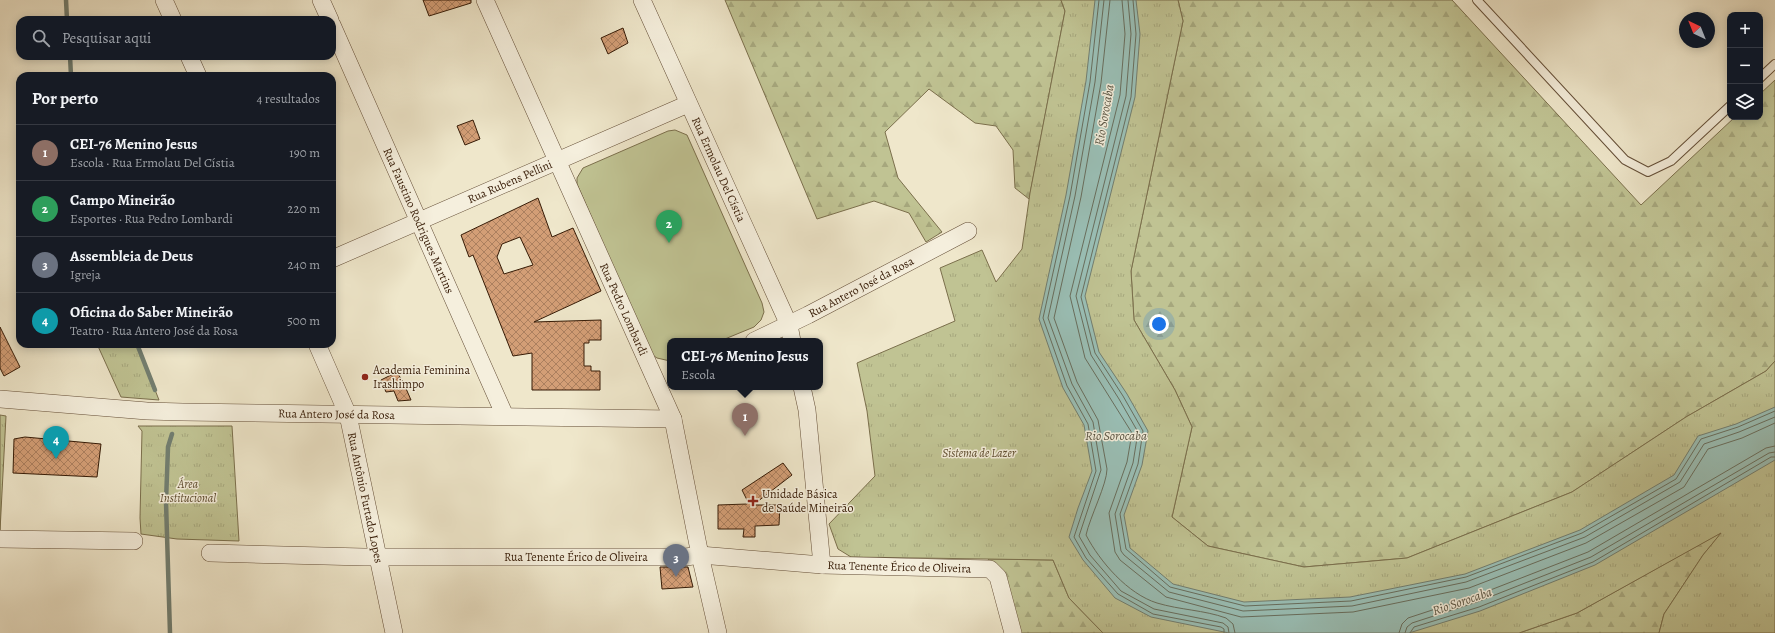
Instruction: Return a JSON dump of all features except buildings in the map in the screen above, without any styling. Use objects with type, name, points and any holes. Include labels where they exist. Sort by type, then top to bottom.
[{"type":"street","points":[[164,0],[171,16]]},
{"type":"street","points":[[321,0],[328,16]]},
{"type":"street","name":"Rua Pedro Lombardi","points":[[485,0],[558,161],[664,382],[673,419],[700,556],[718,633]]},
{"type":"street","name":"Rua Ermolau Del Cístia","points":[[642,0],[791,333]]},
{"type":"street","name":"Rua Faustino Rodrigues Martins","points":[[336,34],[505,416]]},
{"type":"street","points":[[191,60],[196,72]]},
{"type":"street","name":"Rua Rubens Pellini","points":[[336,257],[688,104]]},
{"type":"street","name":"Rua Antero José da Rosa","points":[[768,338],[791,333],[968,231]]},
{"type":"street","name":"Rua Antônio Furtado Lopes","points":[[319,348],[348,415],[394,633]]},
{"type":"street","points":[[803,390],[808,410],[822,565]]},
{"type":"street","name":"Rua Antero José da Rosa","points":[[0,399],[148,411],[673,419]]},
{"type":"street","points":[[0,539],[134,542]]},
{"type":"street","name":"Rua Tenente Érico de Oliveira","points":[[210,553],[378,556],[700,556],[822,565],[990,569],[998,577],[1013,633]]},
{"type":"lane","points":[[1477,0],[1626,160],[1648,172],[1671,161],[1727,109]]},
{"type":"lane","points":[[1763,75],[1775,64]]},
{"type":"green space","points":[[725,0],[1061,0],[1065,11],[1029,199],[1015,188],[1013,150],[996,126],[975,123],[929,89],[885,132],[898,178],[942,232],[926,242],[909,213],[874,201],[817,219]]},
{"type":"green space","name":"Sistema de Lazer","points":[[1061,0],[1178,0],[1183,21],[1131,271],[1134,320],[1175,390],[1192,427],[1172,517],[1208,546],[1304,567],[1407,558],[1572,492],[1686,417],[1766,371],[1775,361],[1775,633],[1659,633],[1664,614],[1703,555],[1721,533],[1577,613],[1519,633],[1103,633],[1069,598],[1053,560],[851,557],[838,549],[829,524],[875,476],[867,411],[857,363],[955,321],[940,268],[982,250],[996,282],[1022,249],[1030,193],[1065,11]]},
{"type":"green space","points":[[1178,0],[1452,0],[1641,205],[1732,120],[1763,120],[1763,91],[1775,80],[1775,361],[1766,371],[1686,417],[1572,492],[1407,558],[1304,567],[1208,546],[1172,517],[1192,427],[1175,390],[1134,320],[1131,271],[1183,21]]},
{"type":"green space","points":[[675,130],[687,135],[762,303],[764,312],[761,320],[754,327],[727,338],[667,338],[667,360],[657,358],[651,354],[577,184],[577,178],[583,168],[668,131]]},
{"type":"green space","points":[[99,348],[139,348],[159,400],[121,397]]},
{"type":"green space","points":[[0,415],[6,416],[0,531]]},
{"type":"green space","name":"Área Institucional","points":[[138,426],[232,426],[239,541],[177,539],[141,534],[142,431]]},
{"type":"green space","points":[[1722,532],[1703,555],[1664,614],[1659,633],[1519,633],[1577,613]]},
{"type":"green space","points":[[988,559],[1053,560],[1069,598],[1103,633],[1019,633],[1000,573]]},
{"type":"water","name":"Rio Sorocaba","points":[[1095,0],[1136,0],[1140,34],[1135,97],[1085,296],[1099,352],[1127,394],[1148,431],[1142,465],[1124,515],[1130,548],[1173,584],[1244,602],[1350,597],[1465,574],[1580,530],[1674,475],[1698,436],[1736,424],[1775,407],[1775,460],[1595,565],[1480,611],[1409,633],[1229,633],[1151,617],[1115,598],[1083,560],[1069,537],[1092,471],[1084,425],[1063,388],[1039,319],[1066,195],[1086,81]]},
{"type":"waterway","points":[[66,0],[67,16]]},
{"type":"waterway","points":[[70,60],[71,72]]},
{"type":"waterway","points":[[139,348],[155,390]]},
{"type":"waterway","points":[[170,633],[166,502],[168,447],[172,434]]},
{"type":"place","name":"Campo Mineirão","points":[[669,243]]},
{"type":"place","name":"Academia Feminina Irashimpo","points":[[365,377]]},
{"type":"place","name":"CEI-76 Menino Jesus","points":[[745,436]]},
{"type":"place","name":"Oficina do Saber Mineirão","points":[[56,459]]},
{"type":"place","name":"Unidade Básica de Saúde Mineirão","points":[[753,501]]},
{"type":"place","name":"Assembleia de Deus","points":[[676,577]]}]
